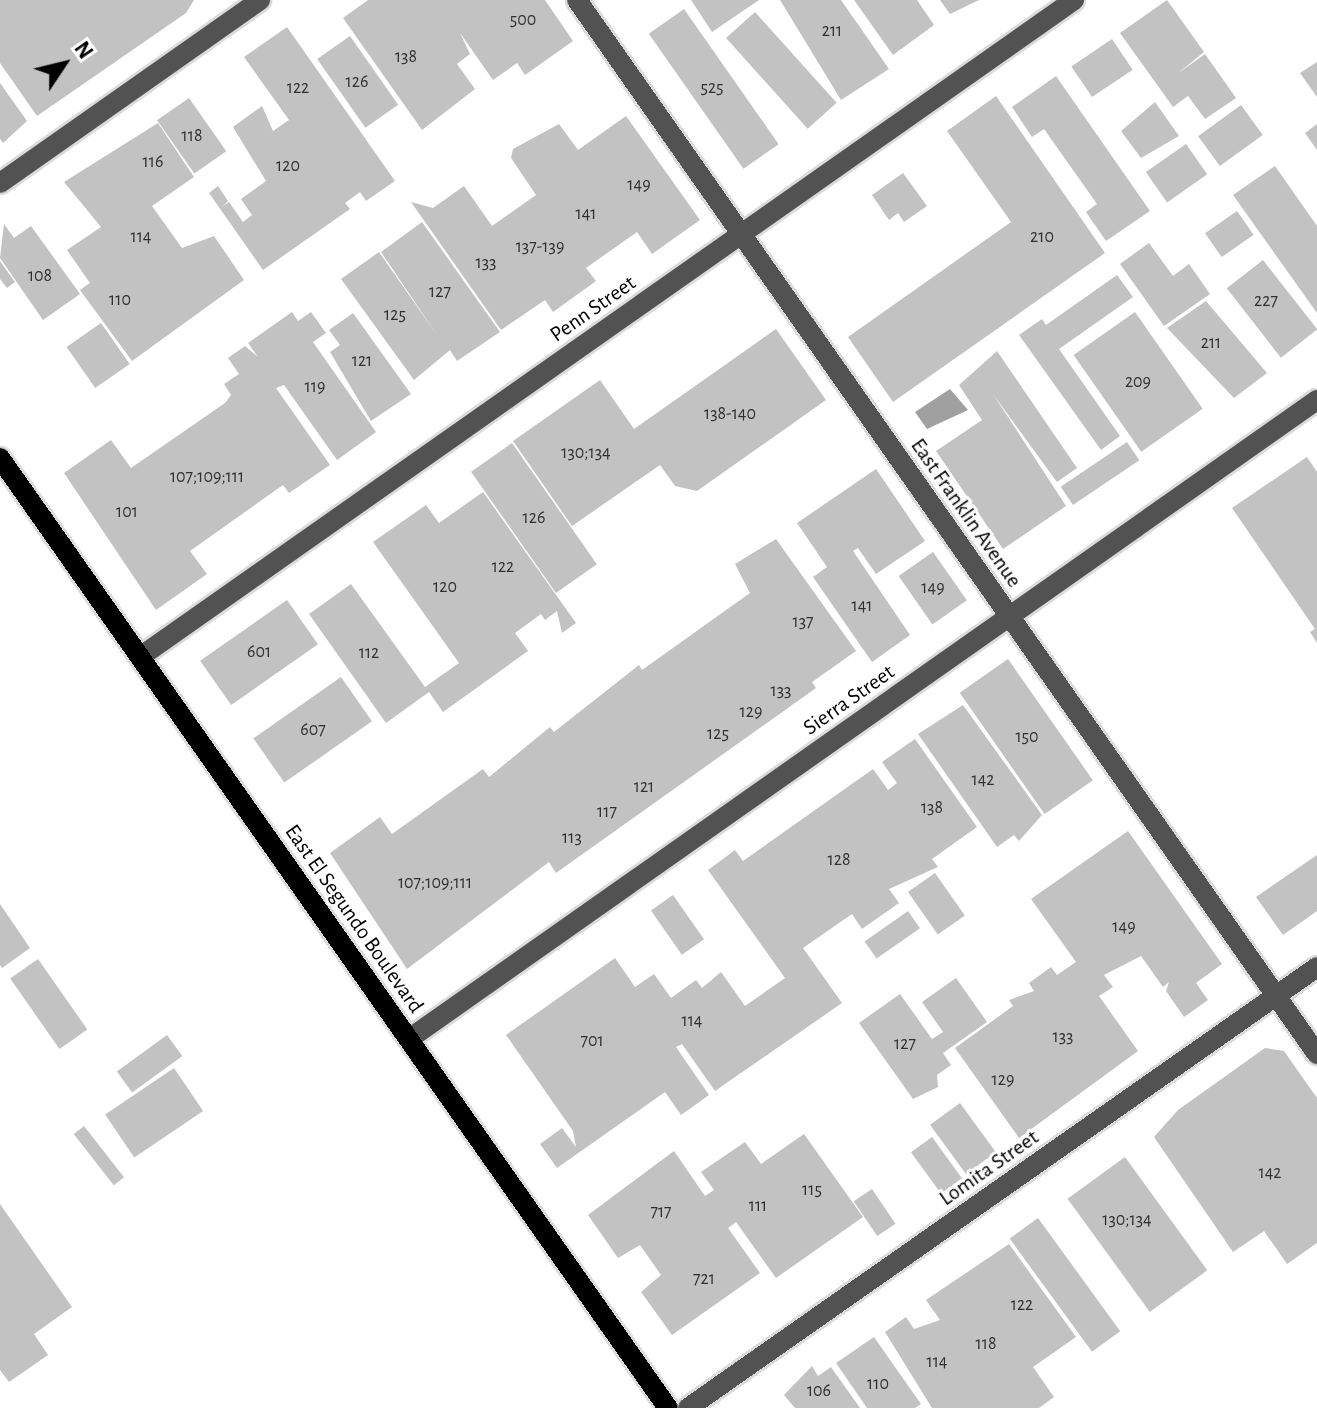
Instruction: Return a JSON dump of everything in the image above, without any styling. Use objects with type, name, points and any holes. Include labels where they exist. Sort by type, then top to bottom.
[{"type":"main road","name":"East El Segundo Boulevard","points":[[0,458],[668,1408]]},
{"type":"street","points":[[0,183],[260,0]]},
{"type":"street","name":"East Franklin Avenue","points":[[577,0],[1317,1054]]},
{"type":"street","name":"Penn Street","points":[[140,657],[1074,0]]},
{"type":"street","name":"Sierra Street","points":[[409,1039],[1317,400]]},
{"type":"street","name":"Lomita Street","points":[[688,1408],[1317,967]]},
{"type":"shaded area","points":[[950,389],[968,410],[927,429],[915,412]]},
{"type":"building","points":[[0,0],[194,0],[186,13],[37,116],[0,63]]},
{"type":"building","points":[[368,0],[545,0],[573,41],[525,75],[517,63],[493,80],[460,33],[470,54],[457,64],[475,89],[422,130],[343,18]]},
{"type":"building","points":[[691,0],[759,0],[712,32]]},
{"type":"building","points":[[780,0],[841,0],[889,69],[841,100]]},
{"type":"building","points":[[854,0],[917,0],[934,25],[893,55]]},
{"type":"building","points":[[940,0],[979,0],[950,14]]},
{"type":"building","points":[[1167,0],[1204,52],[1177,74],[1205,54],[1236,98],[1205,119],[1188,96],[1173,107],[1120,33]]},
{"type":"building","points":[[684,9],[779,144],[743,169],[649,34]]},
{"type":"building","points":[[755,12],[837,103],[808,129],[726,38]]},
{"type":"building","points":[[287,27],[395,181],[366,201],[360,192],[345,203],[350,209],[263,270],[209,193],[218,186],[228,201],[222,207],[229,202],[243,222],[252,215],[241,199],[266,181],[233,127],[262,106],[273,131],[289,120],[244,57]]},
{"type":"building","points":[[350,36],[398,105],[365,128],[317,59]]},
{"type":"building","points":[[1112,39],[1133,70],[1092,97],[1071,66]]},
{"type":"building","points":[[1317,62],[1317,97],[1300,73]]},
{"type":"building","points":[[1056,76],[1150,211],[1106,241],[1086,212],[1097,204],[1044,129],[1032,137],[1012,107]]},
{"type":"building","points":[[0,83],[27,121],[3,143],[0,139]]},
{"type":"building","points":[[996,96],[1105,253],[893,402],[848,337],[1011,222],[947,131]]},
{"type":"building","points":[[189,98],[226,151],[194,174],[157,120]]},
{"type":"building","points":[[1155,102],[1179,136],[1141,158],[1121,131]]},
{"type":"building","points":[[1241,105],[1263,135],[1220,166],[1198,136]]},
{"type":"building","points":[[626,116],[700,220],[652,254],[637,232],[586,268],[596,281],[553,312],[545,300],[501,330],[411,202],[433,208],[464,186],[492,226],[536,195],[511,158],[513,149],[559,124],[578,150]]},
{"type":"building","points":[[158,123],[194,177],[152,206],[182,248],[214,236],[244,280],[132,361],[80,290],[90,283],[67,250],[101,227],[64,182]]},
{"type":"building","points":[[1317,124],[1317,150],[1305,133]]},
{"type":"building","points":[[1186,144],[1207,174],[1167,202],[1146,172]]},
{"type":"building","points":[[1275,166],[1317,226],[1317,313],[1233,195]]},
{"type":"building","points":[[903,173],[927,206],[904,222],[898,213],[889,220],[872,195]]},
{"type":"building","points":[[1237,211],[1254,235],[1222,257],[1205,233]]},
{"type":"building","points":[[422,222],[500,332],[457,361],[450,350],[414,380],[341,279],[379,252],[437,335],[381,252]]},
{"type":"building","points":[[4,224],[14,238],[31,226],[80,294],[43,320],[0,258]]},
{"type":"building","points":[[1149,243],[1173,276],[1189,264],[1210,294],[1164,326],[1120,264]]},
{"type":"building","points":[[1263,260],[1317,329],[1281,358],[1227,288]]},
{"type":"building","points":[[0,261],[15,282],[7,288],[0,279]]},
{"type":"building","points":[[1117,275],[1133,297],[1059,349],[1120,436],[1101,450],[1019,335],[1042,319],[1046,325]]},
{"type":"building","points":[[1206,301],[1267,373],[1234,398],[1167,328]]},
{"type":"building","points":[[292,312],[298,321],[311,312],[326,333],[313,342],[376,432],[337,460],[284,385],[276,388],[330,465],[289,493],[283,485],[190,551],[207,574],[156,610],[64,473],[111,440],[131,468],[225,403],[231,395],[224,384],[239,374],[228,358],[245,346],[258,357],[248,343]]},
{"type":"building","points":[[1135,312],[1203,409],[1141,452],[1074,355]]},
{"type":"building","points":[[353,313],[411,394],[371,421],[330,352],[340,345],[329,330]]},
{"type":"building","points":[[101,323],[130,364],[95,388],[67,347]]},
{"type":"building","points":[[776,329],[826,400],[697,491],[675,486],[660,465],[572,526],[513,441],[600,380],[634,429]]},
{"type":"building","points":[[997,351],[1077,468],[1057,482],[993,394],[1066,506],[1003,549],[936,451],[982,420],[959,385]]},
{"type":"building","points":[[1127,442],[1139,460],[1073,505],[1061,487]]},
{"type":"building","points":[[512,443],[597,564],[556,593],[471,472]]},
{"type":"building","points":[[1307,457],[1317,472],[1317,643],[1310,632],[1315,629],[1232,508]]},
{"type":"building","points":[[876,469],[925,541],[876,574],[858,548],[853,551],[910,635],[872,662],[813,577],[827,567],[797,523]]},
{"type":"building","points":[[483,492],[576,623],[562,633],[557,611],[545,620],[541,614],[515,633],[528,651],[443,712],[429,692],[386,723],[309,614],[351,584],[425,687],[459,663],[373,542],[426,505],[439,523]]},
{"type":"building","points":[[776,539],[856,651],[812,682],[816,688],[556,873],[549,862],[407,969],[330,853],[380,817],[392,834],[483,769],[489,777],[550,727],[554,732],[639,665],[642,670],[750,593],[735,564]]},
{"type":"building","points":[[933,552],[967,600],[932,624],[899,576]]},
{"type":"building","points":[[287,600],[318,644],[231,705],[200,661]]},
{"type":"building","points":[[1008,659],[1093,780],[1045,814],[960,693]]},
{"type":"building","points":[[341,677],[372,721],[284,783],[253,738]]},
{"type":"building","points":[[963,705],[1042,815],[1019,841],[1014,835],[997,847],[918,734]]},
{"type":"building","points":[[915,739],[977,827],[932,859],[938,867],[889,889],[899,903],[862,929],[852,914],[803,948],[842,1003],[715,1091],[682,1044],[676,1047],[709,1095],[681,1115],[665,1092],[557,1168],[540,1144],[562,1128],[576,1147],[573,1131],[506,1035],[615,958],[635,987],[654,974],[671,998],[696,980],[702,988],[721,972],[745,1006],[785,978],[708,870],[735,850],[743,861],[873,769],[888,790],[897,783],[882,762]]},
{"type":"building","points":[[1128,831],[1222,964],[1196,983],[1208,1000],[1184,1017],[1166,991],[1169,982],[1163,987],[1141,956],[1104,975],[1113,987],[1099,996],[1138,1051],[1019,1138],[955,1048],[1013,1006],[1009,1000],[1034,991],[1029,983],[1051,967],[1057,975],[1076,962],[1031,899]]},
{"type":"building","points":[[1317,855],[1317,911],[1283,935],[1256,897]]},
{"type":"building","points":[[935,873],[965,916],[938,935],[908,892]]},
{"type":"building","points":[[673,895],[704,939],[682,955],[651,910]]},
{"type":"building","points":[[0,904],[30,948],[2,968],[0,965]]},
{"type":"building","points":[[908,911],[920,928],[877,959],[865,941]]},
{"type":"building","points":[[38,959],[87,1029],[59,1049],[10,979]]},
{"type":"building","points":[[956,978],[987,1022],[943,1053],[951,1065],[937,1075],[938,1087],[913,1099],[859,1023],[900,994],[932,1039],[943,1032],[922,1002]]},
{"type":"building","points":[[167,1035],[182,1056],[132,1092],[117,1071]]},
{"type":"building","points":[[1265,1048],[1284,1051],[1317,1098],[1317,1243],[1287,1264],[1264,1231],[1233,1252],[1154,1137],[1178,1110]]},
{"type":"building","points":[[174,1068],[203,1111],[134,1158],[105,1114]]},
{"type":"building","points":[[960,1103],[996,1152],[966,1174],[930,1125]]},
{"type":"building","points":[[84,1126],[124,1177],[114,1185],[74,1134]]},
{"type":"building","points":[[804,1134],[863,1217],[776,1278],[736,1222],[728,1228],[760,1273],[672,1335],[641,1292],[661,1275],[640,1245],[618,1258],[588,1215],[674,1151],[705,1196],[714,1190],[701,1172],[745,1142],[761,1164]]},
{"type":"building","points":[[932,1137],[962,1178],[941,1194],[911,1152]]},
{"type":"building","points":[[1125,1157],[1207,1270],[1150,1312],[1068,1199]]},
{"type":"building","points":[[872,1189],[895,1224],[877,1236],[854,1201]]},
{"type":"building","points":[[0,1204],[72,1307],[34,1334],[48,1355],[9,1382],[0,1370]]},
{"type":"building","points":[[1038,1218],[1120,1331],[1092,1352],[1010,1239]]},
{"type":"building","points":[[1009,1244],[1076,1337],[1033,1367],[1054,1397],[1039,1408],[932,1408],[885,1332],[906,1317],[914,1329],[940,1320],[926,1300]]},
{"type":"building","points":[[874,1337],[921,1404],[915,1408],[867,1408],[836,1363]]},
{"type":"building","points":[[812,1366],[818,1376],[831,1367],[860,1408],[795,1408],[784,1395]]}]
